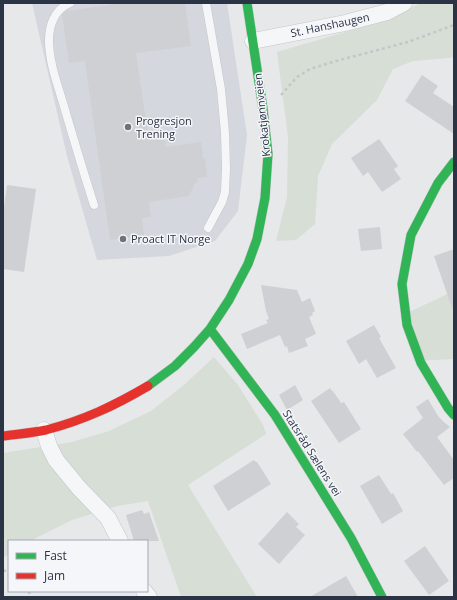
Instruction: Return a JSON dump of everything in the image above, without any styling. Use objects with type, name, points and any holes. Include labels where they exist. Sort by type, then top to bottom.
[{"type":"street","name":"Krokatjønnveien","points":[[3,436],[44,430],[74,422],[98,413],[125,400],[152,384],[175,366],[194,347],[210,329],[229,300],[248,264],[257,239],[265,198],[268,154],[264,109],[247,3]]},
{"type":"street","name":"St. Hanshaugen","points":[[253,41],[345,23],[387,12],[404,3]]},
{"type":"street","points":[[454,162],[438,183],[411,235],[402,284],[407,325],[421,363],[448,408],[454,415]]},
{"type":"street","name":"Statsråd Sælens vei","points":[[210,329],[276,415],[350,538],[382,597]]},
{"type":"street","points":[[44,430],[49,446],[56,460],[79,488],[108,518],[119,540]]},
{"type":"lane","points":[[70,3],[58,11],[54,17],[50,27],[49,50],[53,70],[94,205]]},
{"type":"lane","points":[[206,3],[221,89],[225,133],[226,168],[225,192],[222,202],[208,228]]},
{"type":"path","points":[[264,109],[278,98],[297,78],[310,69],[408,42],[454,26]]},
{"type":"shaded area","points":[[32,3],[227,3],[247,135],[238,211],[215,241],[169,256],[97,260],[67,156]]},
{"type":"shaded area","points":[[421,3],[454,3],[454,57],[413,61],[393,69],[377,100],[332,144],[318,176],[315,224],[296,240],[276,241],[287,197],[288,137],[277,52],[383,21]]},
{"type":"shaded area","points":[[454,291],[454,359],[414,361],[409,312]]},
{"type":"shaded area","points":[[214,357],[238,385],[263,425],[266,434],[188,485],[257,597],[181,597],[148,501],[117,506],[72,520],[33,540],[8,540],[8,555],[3,558],[3,453],[72,442],[109,431],[151,411],[185,384]]},
{"type":"building","points":[[111,3],[185,3],[191,46],[136,53],[148,135],[164,133],[166,147],[201,142],[203,159],[205,158],[207,177],[197,178],[198,182],[195,183],[189,196],[149,202],[151,217],[142,218],[144,235],[110,240],[85,61],[69,63],[62,15],[66,11],[111,5]]},
{"type":"building","points":[[422,75],[438,86],[433,93],[454,107],[454,134],[405,101]]},
{"type":"building","points":[[379,139],[398,166],[394,169],[401,179],[382,192],[368,172],[363,176],[351,158]]},
{"type":"building","points":[[7,185],[36,189],[24,272],[3,269],[3,214]]},
{"type":"building","points":[[380,227],[382,249],[361,251],[358,229]]},
{"type":"building","points":[[454,249],[454,308],[452,308],[434,256]]},
{"type":"building","points":[[261,285],[297,290],[302,302],[310,298],[315,311],[312,313],[313,315],[309,317],[316,334],[305,339],[308,346],[289,353],[287,346],[285,347],[280,335],[247,349],[241,334],[268,323],[266,320],[269,319]]},
{"type":"building","points":[[374,325],[381,337],[379,338],[396,368],[377,378],[366,359],[359,364],[346,341]]},
{"type":"building","points":[[295,385],[303,400],[287,410],[279,395]]},
{"type":"building","points":[[330,388],[341,403],[344,402],[361,429],[339,443],[311,401]]},
{"type":"building","points":[[428,399],[438,416],[450,427],[437,437],[454,460],[454,478],[444,485],[403,434],[423,418],[416,407]]},
{"type":"building","points":[[254,460],[257,462],[271,484],[228,511],[213,486]]},
{"type":"building","points":[[379,475],[391,494],[393,493],[403,511],[382,524],[360,486]]},
{"type":"building","points":[[142,510],[144,514],[149,512],[159,541],[134,540],[126,515]]},
{"type":"building","points":[[287,512],[299,524],[296,527],[305,535],[279,564],[258,544]]},
{"type":"building","points":[[425,546],[449,581],[429,595],[404,561]]},
{"type":"building","points":[[346,576],[358,597],[310,597]]},
{"type":"traffic: fast","points":[[148,386],[175,366],[210,329],[229,300],[248,264],[257,239],[265,198],[268,154],[263,109],[247,3]]},
{"type":"traffic: fast","points":[[454,162],[438,183],[411,235],[402,284],[407,325],[421,363],[448,408],[454,415]]},
{"type":"traffic: fast","points":[[210,329],[275,415],[351,538],[382,597]]},
{"type":"traffic: jam","points":[[3,436],[46,430],[73,422],[111,406],[148,386]]},
{"type":"place","name":"Progresjon Trening","points":[[128,127]]},
{"type":"place","name":"Proact IT Norge","points":[[123,239]]}]
